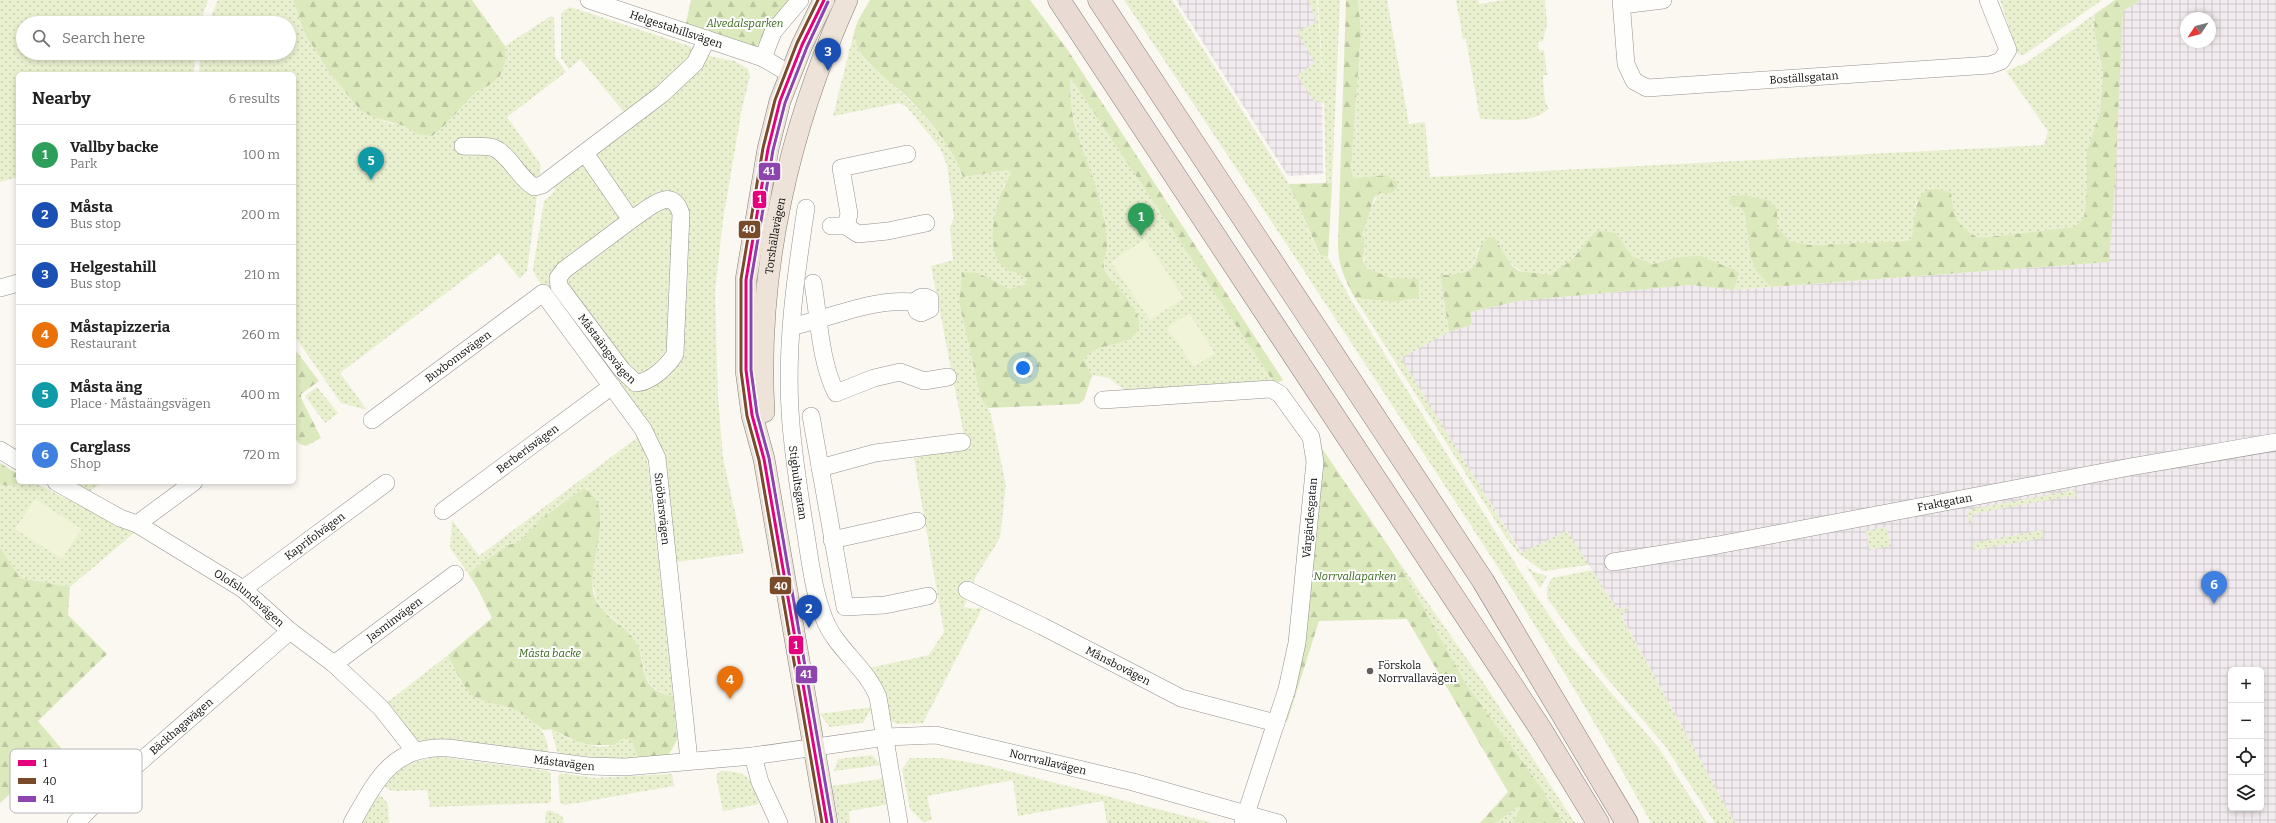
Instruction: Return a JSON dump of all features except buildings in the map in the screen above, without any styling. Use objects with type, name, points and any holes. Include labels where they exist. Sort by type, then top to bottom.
[{"type":"highway","points":[[1059,0],[1536,722],[1598,823]]},
{"type":"highway","points":[[1099,0],[1483,581],[1627,823]]},
{"type":"main road","name":"Torshällavägen","points":[[824,0],[790,74],[780,101],[768,149],[746,280],[746,370],[752,416],[764,459],[812,746],[827,823]]},
{"type":"main road","name":"Torshällavägen","points":[[764,459],[762,368],[767,279],[791,154],[826,47],[847,0]]},
{"type":"main road","points":[[790,74],[814,81]]},
{"type":"street","name":"Helgestahillsvägen","points":[[589,0],[763,58],[790,74]]},
{"type":"street","points":[[763,58],[773,32],[800,0]]},
{"type":"street","points":[[1621,2],[1663,0]]},
{"type":"street","name":"Boställsgatan","points":[[1621,2],[1626,64],[1630,74],[1639,85],[1647,88],[1990,66],[2001,61],[2008,53],[2007,44],[1988,0]]},
{"type":"street","points":[[463,146],[494,147],[525,181],[534,187],[542,185],[662,94],[695,63],[708,39]]},
{"type":"street","points":[[585,152],[631,220]]},
{"type":"street","points":[[907,154],[841,168],[849,214],[838,226],[858,234],[888,231],[926,223]]},
{"type":"street","name":"Måstaängsvägen","points":[[668,199],[674,200],[678,205],[681,214],[675,354],[670,363],[644,382],[636,383],[622,370],[559,286],[558,278],[564,270],[631,220],[661,200],[668,199]]},
{"type":"street","name":"Stighultsgatan","points":[[806,208],[792,321],[790,409],[796,471],[815,587],[823,617],[835,638],[874,688],[880,704],[899,823]]},
{"type":"street","points":[[813,283],[830,377],[836,393],[874,378],[900,372],[924,381],[948,377]]},
{"type":"street","points":[[0,288],[16,284]]},
{"type":"street","name":"Snöbärsvägen","points":[[543,293],[648,437],[660,468],[689,760]]},
{"type":"street","name":"Buxbomsvägen","points":[[372,420],[543,293]]},
{"type":"street","points":[[798,325],[862,307],[902,301],[914,302]]},
{"type":"street","name":"Berberisvägen","points":[[444,511],[612,386]]},
{"type":"street","name":"Vårgärdesgatan","points":[[1103,400],[1271,389],[1280,394],[1311,437],[1315,462],[1301,614],[1287,689],[1245,818]]},
{"type":"street","points":[[811,416],[845,607],[885,605],[928,596]]},
{"type":"street","points":[[820,468],[875,453],[962,442]]},
{"type":"street","name":"Fraktgatan","points":[[1614,562],[1718,545],[2130,467],[2276,442]]},
{"type":"street","points":[[0,450],[16,460]]},
{"type":"street","name":"Kaprifolvägen","points":[[243,589],[386,483]]},
{"type":"street","name":"Olofslundsvägen","points":[[60,484],[120,518],[137,524],[243,589],[290,631],[334,664],[381,708],[414,750]]},
{"type":"street","points":[[137,524],[191,484]]},
{"type":"street","points":[[832,540],[917,521]]},
{"type":"street","points":[[811,526],[829,523]]},
{"type":"street","name":"Jasminvägen","points":[[334,664],[455,574]]},
{"type":"street","name":"Månsbovägen","points":[[967,590],[1042,626],[1181,698],[1276,723]]},
{"type":"street","name":"Bäckhagavägen","points":[[142,760],[290,631]]},
{"type":"street","name":"Norrvallavägen","points":[[812,746],[886,737],[936,735],[967,741],[1133,782],[1245,818],[1278,823]]},
{"type":"street","name":"Måstavägen","points":[[352,823],[373,785],[404,754],[414,750],[436,747],[588,766],[651,766],[689,760],[753,756],[812,746]]},
{"type":"street","points":[[753,756],[760,782],[779,823]]},
{"type":"street","name":"Bäckhagavägen","points":[[76,823],[86,813]]},
{"type":"shaded area","points":[[1176,0],[1316,0],[1322,78],[1323,174],[1288,176]]},
{"type":"shaded area","points":[[2141,0],[2276,0],[2276,823],[1735,823],[1621,615],[1567,531],[1522,553],[1400,358],[1449,332],[1472,325],[1471,312],[1518,301],[1691,285],[1734,290],[2108,262],[2115,186],[2123,11]]},
{"type":"green space","points":[[0,0],[208,0],[202,16],[16,16],[16,60],[195,60],[194,72],[16,72],[16,178],[0,182]]},
{"type":"green space","points":[[218,0],[293,0],[305,34],[329,72],[360,110],[386,122],[404,126],[419,135],[432,136],[440,130],[477,91],[488,86],[506,59],[505,46],[551,16],[554,18],[555,57],[566,72],[507,117],[541,165],[527,271],[520,279],[499,253],[340,373],[367,410],[341,403],[296,338],[296,72],[199,72],[200,60],[296,60],[296,16],[211,16]]},
{"type":"green space","points":[[293,0],[472,0],[505,46],[506,59],[500,76],[488,86],[477,91],[440,130],[432,136],[419,135],[404,126],[373,117],[360,110],[329,72],[305,34]]},
{"type":"green space","name":"Alvedalsparken","points":[[691,0],[794,0],[780,14],[753,51],[685,27]]},
{"type":"green space","points":[[870,0],[1030,0],[1067,49],[1283,380],[1275,384],[1071,78],[1070,95],[1072,112],[1081,145],[1093,177],[1105,224],[1107,247],[1104,260],[1105,270],[1134,309],[1138,317],[1139,325],[1137,332],[1132,337],[1095,350],[1084,360],[1092,375],[1084,400],[1079,404],[988,408],[981,399],[959,302],[962,272],[978,273],[1010,289],[1026,284],[1027,280],[1025,277],[1003,267],[997,258],[993,247],[994,221],[997,208],[1001,195],[1011,174],[1008,170],[963,177],[953,154],[931,123],[905,95],[876,70],[862,55],[857,47],[855,29]]},
{"type":"green space","points":[[1124,0],[1172,0],[1289,184],[1319,255],[1328,257],[1351,300],[1526,581],[1568,643],[1658,747],[1707,823],[1651,823],[1595,724],[1536,626]]},
{"type":"green space","points":[[1309,0],[1317,0],[1324,91],[1318,0],[1340,0],[1332,183],[1326,183],[1324,103],[1314,101],[1297,75],[1315,63],[1297,31],[1316,23]]},
{"type":"green space","points":[[1346,0],[1358,0],[1361,30],[1351,170],[1354,178],[1386,175],[1397,182],[1397,188],[1391,193],[1380,193],[1374,198],[1363,233],[1365,243],[1363,260],[1367,268],[1391,278],[1419,279],[1419,298],[1393,302],[1355,298],[1345,279],[1339,259],[1338,244]]},
{"type":"green space","points":[[1358,0],[1387,0],[1409,124],[1425,122],[1430,177],[2044,145],[2048,131],[2006,71],[2026,63],[2095,14],[2094,30],[2103,72],[2100,112],[2087,150],[2087,186],[2084,218],[2075,227],[1978,238],[1957,220],[1951,193],[1916,202],[1912,238],[1909,241],[1810,245],[1790,241],[1777,227],[1777,209],[1741,208],[1745,212],[1750,256],[1756,271],[1771,287],[1734,290],[1739,272],[1673,258],[1653,264],[1632,256],[1616,233],[1598,230],[1589,238],[1573,259],[1550,275],[1531,273],[1518,269],[1508,260],[1499,243],[1478,248],[1474,267],[1466,273],[1458,275],[1440,275],[1449,332],[1401,358],[1521,553],[1567,531],[1589,565],[1543,571],[1519,554],[1505,536],[1355,298],[1393,302],[1419,298],[1419,279],[1400,279],[1382,275],[1368,268],[1364,258],[1364,233],[1366,223],[1386,175],[1354,178],[1351,170],[1361,30]]},
{"type":"green space","points":[[1456,0],[1478,0],[1479,4],[1505,0],[1545,0],[1547,24],[1543,41],[1538,42],[1539,51],[1544,50],[1547,75],[1543,75],[1545,102],[1549,108],[1543,113],[1535,117],[1517,120],[1480,119],[1466,39],[1463,39]]},
{"type":"green space","points":[[2000,0],[2102,0],[2024,55],[2018,54]]},
{"type":"green space","points":[[2115,0],[2141,0],[2123,11],[2115,186],[2109,262],[1771,287],[1756,271],[1750,256],[1745,213],[1741,208],[1729,204],[1730,197],[1743,195],[1768,200],[1777,209],[1777,227],[1790,241],[1810,245],[1909,241],[1912,238],[1916,208],[1923,193],[1930,190],[1939,189],[1951,193],[1957,220],[1978,238],[2075,227],[2084,218],[2087,186],[2087,150],[2100,112],[2103,72],[2094,30],[2095,14]]},
{"type":"green space","points":[[570,7],[689,46],[713,57],[734,61],[748,69],[750,76],[742,108],[723,220],[715,292],[718,397],[723,458],[744,553],[676,562],[668,478],[654,441],[536,277],[533,269],[544,201],[555,191],[553,183],[634,124],[580,59],[569,69],[561,58],[561,13]]},
{"type":"green space","points":[[855,28],[856,43],[863,57],[913,104],[933,127],[950,151],[963,177],[1009,170],[1011,175],[1003,186],[1004,267],[1024,276],[1027,280],[1026,284],[1010,289],[992,280],[962,272],[959,302],[981,399],[991,415],[1006,485],[1000,538],[976,576],[964,607],[975,609],[983,607],[923,723],[897,724],[887,719],[869,668],[929,655],[944,632],[914,458],[956,449],[965,440],[931,266],[953,260],[950,227],[954,218],[947,165],[940,148],[906,106],[899,103],[833,116]]},
{"type":"green space","points":[[1071,77],[1275,384],[1125,390],[1109,378],[1092,375],[1087,368],[1084,360],[1090,353],[1098,348],[1116,343],[1118,288],[1105,270],[1103,258],[1107,248],[1100,201],[1079,141],[1070,101]]},
{"type":"green space","points":[[1332,183],[1328,257],[1320,255],[1289,184]]},
{"type":"green space","points":[[1598,230],[1616,233],[1632,256],[1653,264],[1673,258],[1701,256],[1739,272],[1734,290],[1691,285],[1518,301],[1471,312],[1472,325],[1449,332],[1440,275],[1454,275],[1470,270],[1474,267],[1481,246],[1490,237],[1495,238],[1512,266],[1519,271],[1550,275],[1573,259],[1589,238]]},
{"type":"green space","points":[[1145,239],[1184,298],[1150,320],[1111,262]]},
{"type":"green space","points":[[1189,313],[1215,353],[1194,367],[1167,328]]},
{"type":"green space","points":[[297,352],[319,381],[301,394],[301,398],[321,438],[306,446],[300,444],[296,440]]},
{"type":"green space","points":[[317,387],[338,413],[325,423],[305,396]]},
{"type":"green space","points":[[638,437],[646,455],[649,472],[673,696],[665,695],[652,686],[645,675],[641,654],[621,625],[600,608],[596,599],[592,579],[594,564],[588,489],[584,488],[541,519],[519,542],[508,545],[468,573],[450,548],[452,520],[479,556]]},
{"type":"green space","name":"Norrvallaparken","points":[[1319,444],[1393,553],[1466,684],[1542,789],[1563,823],[1513,823],[1520,808],[1517,807],[1496,823],[1480,823],[1508,792],[1407,619],[1319,621],[1287,722],[1283,718]]},
{"type":"green space","points":[[0,463],[16,473],[16,484],[13,486],[0,485]]},
{"type":"green space","points":[[16,484],[37,484],[134,533],[70,587],[20,578],[0,547],[0,485],[13,486]]},
{"type":"green space","points":[[64,484],[99,484],[86,494]]},
{"type":"green space","name":"Måsta backe","points":[[584,488],[595,498],[600,512],[599,532],[593,571],[593,591],[595,599],[605,612],[630,634],[635,641],[640,652],[645,675],[651,686],[661,693],[673,696],[677,740],[667,758],[638,758],[632,742],[625,737],[614,745],[590,745],[578,742],[551,729],[543,730],[527,716],[516,710],[486,702],[475,697],[463,684],[448,655],[492,618],[478,589],[468,573],[508,545],[519,542],[541,519]]},
{"type":"green space","points":[[2075,490],[2076,496],[2072,498],[2070,496],[1972,514],[1973,522],[1969,523],[1968,513],[1972,509]]},
{"type":"green space","points":[[35,499],[82,529],[62,559],[15,529]]},
{"type":"green space","points":[[1886,527],[1891,546],[1869,550],[1866,531]]},
{"type":"green space","points":[[2042,530],[2044,538],[1974,550],[1973,543]]},
{"type":"green space","points":[[0,547],[20,578],[70,587],[68,615],[107,654],[38,721],[61,748],[10,749],[10,794],[0,803]]},
{"type":"green space","points":[[1393,553],[1481,679],[1575,823],[1563,823],[1550,801],[1466,684]]},
{"type":"green space","points":[[1526,566],[1534,572],[1547,576],[1540,588]]},
{"type":"green space","points":[[1592,570],[1615,606],[1623,609],[1630,606],[1621,616],[1735,823],[1715,823],[1665,746],[1599,669],[1547,598],[1547,587],[1552,578]]},
{"type":"green space","points":[[448,655],[464,686],[477,698],[515,709],[534,722],[543,734],[546,741],[548,756],[419,742],[384,705]]},
{"type":"green space","points":[[872,707],[863,723],[830,727],[820,714]]},
{"type":"green space","points":[[551,729],[573,740],[591,746],[600,747],[615,744],[625,736],[632,742],[638,758],[602,758],[560,754],[557,751]]},
{"type":"green space","points":[[872,755],[881,765],[834,771],[838,759]]},
{"type":"green space","points":[[441,757],[548,771],[551,775],[551,800],[549,803],[430,807],[427,790],[392,791],[385,787],[385,782],[404,767],[425,759]]},
{"type":"green space","points":[[910,758],[941,758],[985,765],[1212,823],[1107,823],[1103,801],[1018,816],[1013,780],[927,796],[932,820],[923,822],[910,809],[902,769]]},
{"type":"green space","points":[[720,771],[737,772],[743,774],[751,782],[759,804],[723,811],[716,776]]},
{"type":"green space","points":[[560,773],[595,778],[672,774],[674,786],[565,805],[560,803],[558,777]]},
{"type":"green space","points":[[886,778],[890,804],[849,811],[850,823],[839,823],[832,786]]},
{"type":"green space","points":[[380,795],[388,804],[389,823],[361,823],[376,797]]},
{"type":"green space","points":[[1517,807],[1520,808],[1513,823],[1496,823]]},
{"type":"green space","points":[[549,810],[562,816],[564,823],[545,823],[546,812]]},
{"type":"transit line","name":"40","points":[[818,0],[797,43],[775,100],[763,148],[741,279],[741,371],[747,416],[759,460],[822,823]]},
{"type":"transit line","name":"1","points":[[824,0],[802,45],[780,101],[768,149],[746,280],[746,370],[752,415],[764,459],[827,823]]},
{"type":"transit line","name":"41","points":[[828,2],[807,47],[785,103],[773,150],[751,280],[751,370],[757,414],[769,458],[832,822]]},
{"type":"place","name":"Helgestahill","points":[[828,71]]},
{"type":"place","name":"Måsta äng","points":[[371,180]]},
{"type":"place","name":"Vallby backe","points":[[1141,236]]},
{"type":"place","name":"Carglass","points":[[2214,604]]},
{"type":"place","name":"Måsta","points":[[809,628]]},
{"type":"place","name":"Förskola Norrvallavägen","points":[[1370,671]]},
{"type":"place","name":"Måstapizzeria","points":[[730,699]]}]
